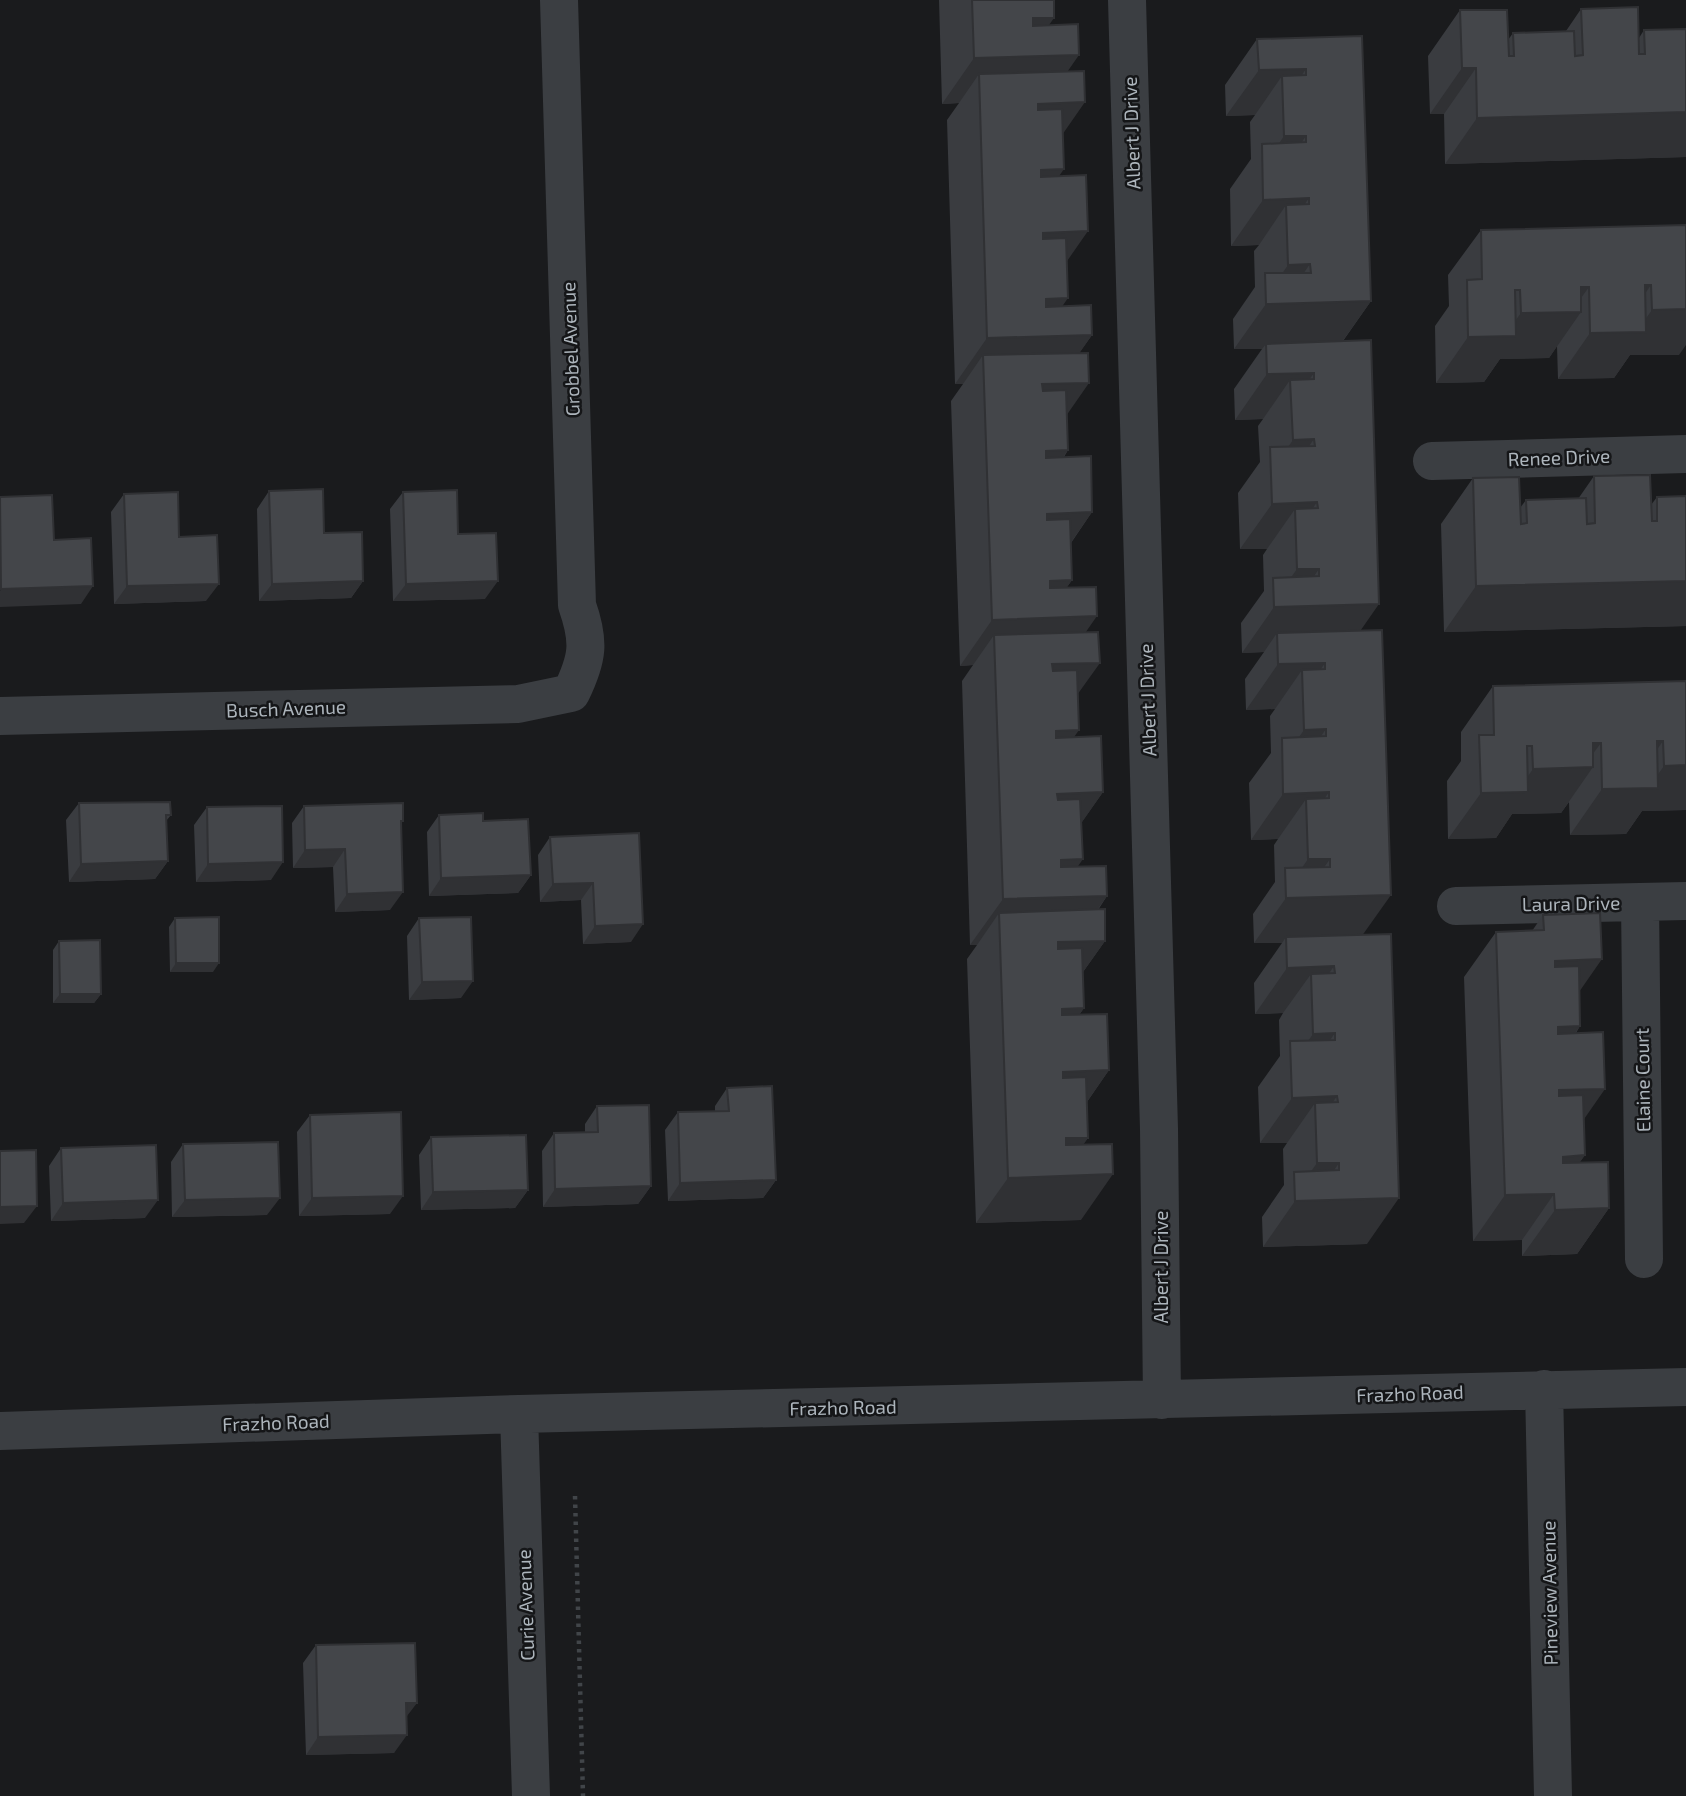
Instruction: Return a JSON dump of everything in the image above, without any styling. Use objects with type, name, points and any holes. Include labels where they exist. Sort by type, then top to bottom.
[{"type":"street","name":"Grobbel Avenue","points":[[559,0],[577,605],[587,633],[584,666],[571,693]]},
{"type":"street","name":"Albert J Drive","points":[[1127,0],[1159,1129],[1162,1400]]},
{"type":"street","name":"Renee Drive","points":[[1432,461],[1686,454]]},
{"type":"street","name":"Busch Avenue","points":[[0,716],[518,704],[571,693]]},
{"type":"street","name":"Laura Drive","points":[[1456,906],[1686,901]]},
{"type":"street","name":"Elaine Court","points":[[1640,902],[1644,1259]]},
{"type":"street","name":"Frazho Road","points":[[0,1431],[519,1414],[1686,1387]]},
{"type":"street","name":"Pineview Avenue","points":[[1544,1389],[1553,1796]]},
{"type":"street","name":"Curie Avenue","points":[[519,1414],[531,1796]]},
{"type":"path","points":[[575,1496],[583,1796]]},
{"type":"building","points":[[972,0],[1054,0],[1054,18],[1033,18],[1033,26],[1078,24],[1079,55],[974,58]]},
{"type":"building","points":[[1638,7],[1639,54],[1645,54],[1644,30],[1686,29],[1686,112],[1477,118],[1476,68],[1462,68],[1460,10],[1507,10],[1509,56],[1514,56],[1513,33],[1574,31],[1575,56],[1583,55],[1581,9]]},
{"type":"building","points":[[1362,36],[1371,301],[1266,304],[1265,273],[1311,273],[1310,264],[1288,265],[1286,205],[1309,204],[1309,198],[1263,200],[1262,144],[1306,142],[1306,136],[1284,136],[1282,76],[1306,75],[1306,69],[1259,70],[1257,39]]},
{"type":"building","points":[[1084,71],[1085,102],[1038,104],[1038,110],[1062,109],[1064,169],[1041,170],[1041,177],[1086,175],[1088,231],[1043,233],[1043,239],[1066,238],[1068,298],[1046,299],[1046,307],[1091,305],[1092,335],[987,338],[979,74]]},
{"type":"building","points":[[1686,225],[1686,309],[1652,310],[1651,285],[1645,285],[1646,332],[1590,333],[1589,287],[1581,287],[1581,312],[1521,313],[1520,290],[1515,290],[1516,336],[1468,337],[1467,280],[1482,279],[1481,230]]},
{"type":"building","points":[[1371,340],[1379,604],[1274,607],[1273,578],[1319,576],[1319,569],[1297,569],[1295,509],[1318,508],[1317,502],[1272,504],[1270,447],[1315,446],[1314,439],[1293,440],[1290,380],[1314,379],[1314,373],[1267,374],[1266,344]]},
{"type":"building","points":[[1088,353],[1089,383],[1042,384],[1043,391],[1066,390],[1068,450],[1046,451],[1046,458],[1091,456],[1092,512],[1047,514],[1047,520],[1070,519],[1072,580],[1050,581],[1050,588],[1096,587],[1097,616],[992,620],[983,355]]},
{"type":"building","points":[[1650,475],[1652,521],[1657,521],[1657,497],[1686,496],[1686,581],[1476,586],[1473,478],[1519,477],[1521,524],[1527,523],[1526,500],[1586,498],[1587,524],[1595,523],[1594,476]]},
{"type":"building","points":[[323,489],[324,533],[362,532],[363,581],[272,584],[269,491]]},
{"type":"building","points":[[457,490],[458,534],[496,533],[498,581],[406,584],[403,492]]},
{"type":"building","points":[[178,492],[179,537],[217,535],[219,584],[127,586],[124,494]]},
{"type":"building","points":[[52,495],[54,540],[91,538],[93,586],[1,589],[0,497]]},
{"type":"building","points":[[1382,630],[1391,895],[1286,898],[1285,868],[1330,867],[1330,859],[1308,859],[1306,799],[1329,798],[1329,792],[1283,794],[1282,738],[1326,736],[1326,729],[1304,730],[1302,670],[1325,669],[1325,663],[1278,664],[1277,633]]},
{"type":"building","points":[[1098,632],[1100,663],[1052,664],[1053,671],[1077,670],[1079,730],[1056,731],[1056,738],[1101,736],[1103,792],[1057,794],[1058,800],[1080,799],[1083,859],[1061,860],[1061,867],[1106,866],[1107,896],[1003,899],[994,635]]},
{"type":"building","points":[[1686,681],[1686,765],[1664,766],[1663,741],[1657,741],[1658,788],[1602,789],[1601,743],[1593,743],[1593,767],[1533,769],[1532,746],[1527,746],[1528,792],[1481,793],[1479,735],[1494,735],[1493,686]]},
{"type":"building","points":[[170,802],[171,815],[166,815],[168,861],[81,864],[79,803]]},
{"type":"building","points":[[403,803],[403,892],[347,894],[345,849],[305,850],[304,806]]},
{"type":"building","points":[[282,806],[283,862],[208,864],[207,807]]},
{"type":"building","points":[[483,813],[483,821],[528,819],[531,875],[441,878],[439,815]]},
{"type":"building","points":[[639,833],[643,924],[595,926],[593,883],[553,884],[550,837]]},
{"type":"building","points":[[1105,909],[1105,941],[1058,942],[1058,949],[1082,948],[1084,1008],[1062,1009],[1062,1015],[1107,1014],[1109,1070],[1063,1072],[1063,1078],[1086,1077],[1088,1138],[1066,1138],[1066,1145],[1112,1144],[1113,1174],[1008,1178],[999,913]]},
{"type":"building","points":[[1600,913],[1602,959],[1555,961],[1555,967],[1579,966],[1580,1026],[1558,1027],[1558,1034],[1603,1032],[1605,1089],[1559,1090],[1559,1096],[1583,1095],[1585,1155],[1563,1157],[1563,1163],[1608,1162],[1609,1208],[1555,1210],[1554,1194],[1505,1195],[1496,932],[1544,930],[1543,915]]},
{"type":"building","points":[[219,917],[219,963],[176,963],[175,918]]},
{"type":"building","points":[[471,917],[473,981],[422,982],[419,918]]},
{"type":"building","points":[[1391,934],[1399,1198],[1295,1201],[1294,1172],[1339,1170],[1339,1163],[1317,1163],[1315,1103],[1338,1102],[1337,1096],[1292,1098],[1290,1041],[1335,1040],[1335,1033],[1313,1034],[1311,974],[1335,973],[1334,966],[1287,968],[1286,937]]},
{"type":"building","points":[[100,940],[101,994],[60,994],[59,941]]},
{"type":"building","points":[[772,1086],[776,1180],[680,1183],[678,1112],[729,1111],[727,1088]]},
{"type":"building","points":[[649,1105],[651,1186],[555,1189],[554,1133],[598,1132],[597,1106]]},
{"type":"building","points":[[401,1112],[403,1196],[312,1198],[310,1115]]},
{"type":"building","points":[[526,1135],[528,1190],[433,1192],[431,1137]]},
{"type":"building","points":[[278,1142],[280,1198],[185,1200],[183,1144]]},
{"type":"building","points":[[156,1145],[158,1200],[63,1203],[61,1148]]},
{"type":"building","points":[[36,1150],[37,1206],[0,1207],[0,1151]]},
{"type":"building","points":[[415,1643],[417,1703],[406,1703],[407,1735],[318,1737],[316,1645]]}]
